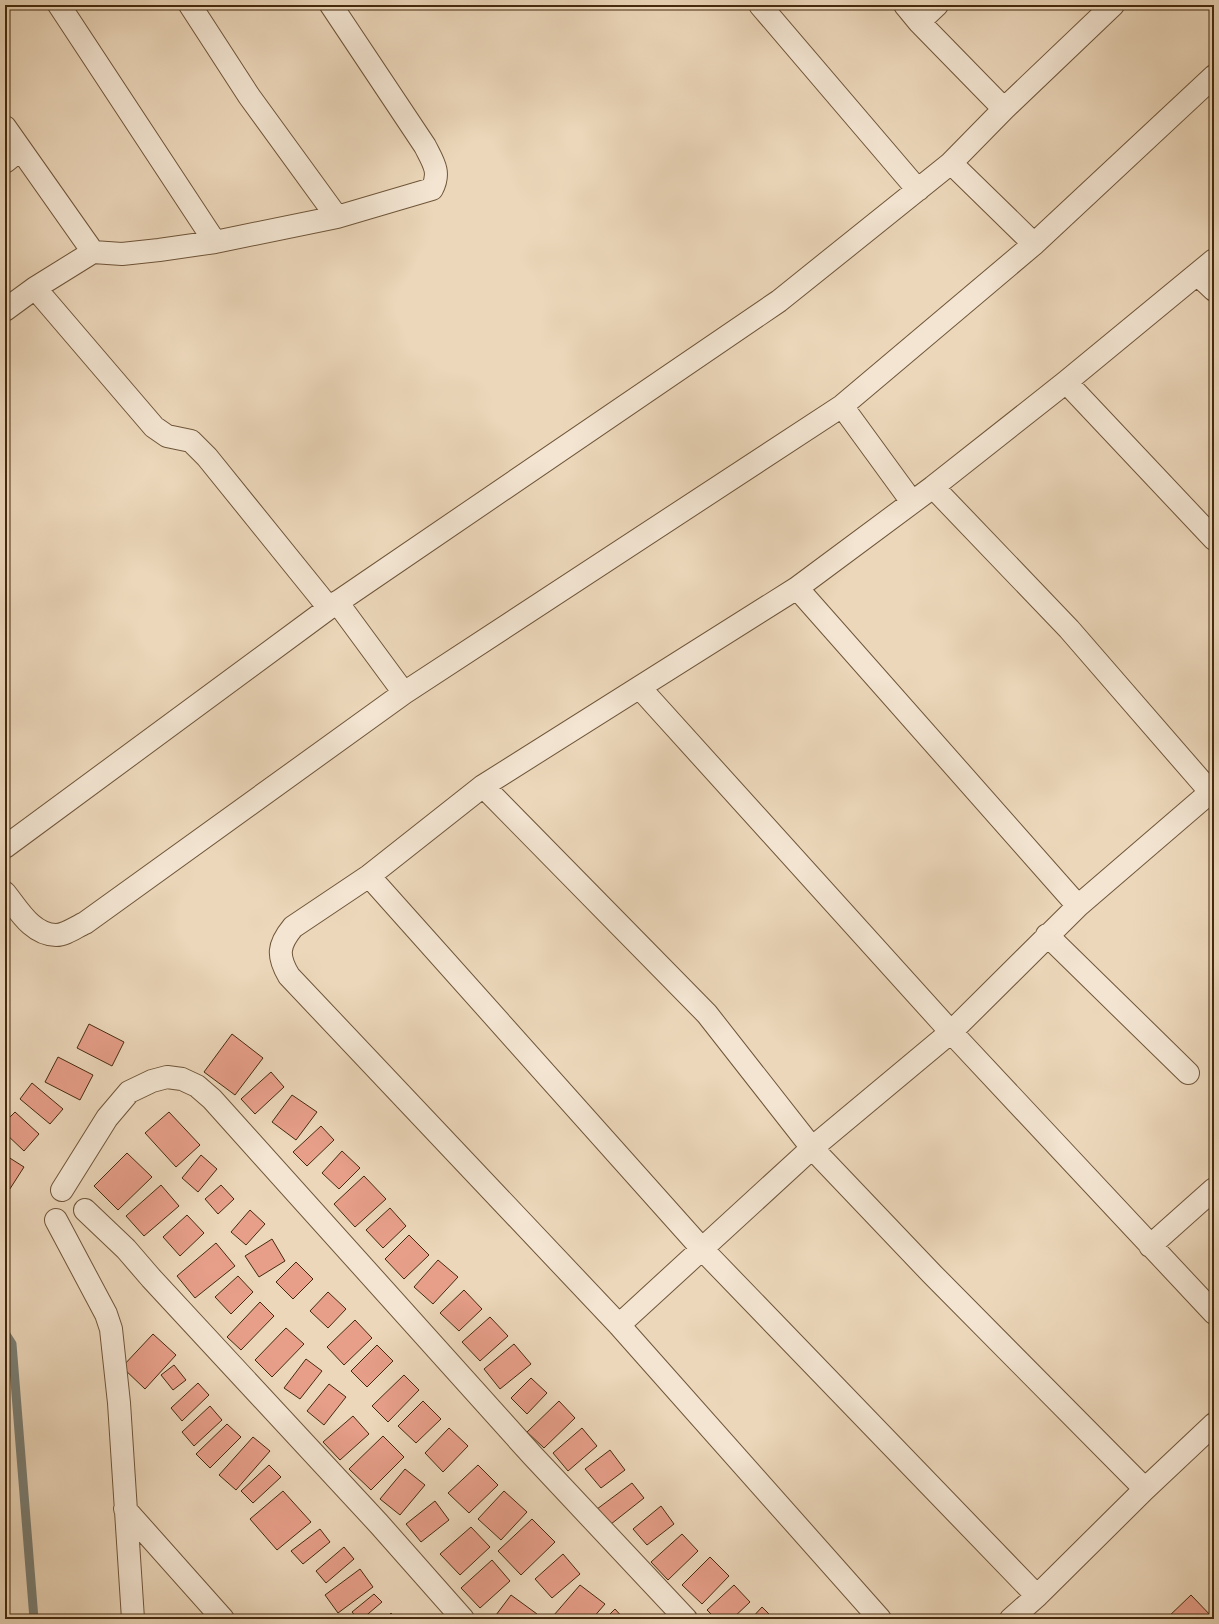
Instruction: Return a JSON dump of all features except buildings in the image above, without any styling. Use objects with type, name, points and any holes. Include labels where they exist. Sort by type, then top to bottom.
[{"type":"street","points":[[59,5],[215,242]]},
{"type":"street","points":[[190,5],[249,96],[337,217]]},
{"type":"street","points":[[5,310],[35,288],[93,252],[122,254],[215,242],[337,217],[432,189],[436,181],[436,167],[425,146],[331,5]]},
{"type":"street","points":[[760,5],[918,190]]},
{"type":"street","points":[[905,5],[919,22],[1004,109]]},
{"type":"street","points":[[919,22],[937,5]]},
{"type":"street","points":[[5,847],[333,605],[779,301],[951,162],[1113,5]]},
{"type":"street","points":[[5,893],[29,923],[43,932],[56,935],[85,923],[404,693],[842,406],[1034,244],[1214,76]]},
{"type":"street","points":[[5,127],[13,156],[93,252]]},
{"type":"street","points":[[951,162],[1034,244]]},
{"type":"street","points":[[880,1619],[619,1325],[289,976],[283,966],[280,951],[284,938],[293,927],[370,876],[483,786],[797,588],[933,487],[1066,382],[1214,260]]},
{"type":"street","points":[[1198,274],[1214,290]]},
{"type":"street","points":[[35,288],[154,427],[167,436],[191,441],[207,457],[333,605],[404,693]]},
{"type":"street","points":[[1066,382],[1214,539]]},
{"type":"street","points":[[842,406],[912,502]]},
{"type":"street","points":[[619,1325],[703,1250],[812,1148],[951,1032],[1078,906],[1213,792],[1069,629],[933,487]]},
{"type":"street","points":[[797,588],[1078,906]]},
{"type":"street","points":[[640,688],[951,1032],[1214,1313]]},
{"type":"street","points":[[483,786],[707,1014],[812,1148],[933,1275],[1145,1489]]},
{"type":"street","points":[[370,876],[703,1250],[1037,1596]]},
{"type":"street","points":[[1048,935],[1188,1073]]},
{"type":"street","points":[[133,1619],[119,1403],[111,1329],[106,1314],[51,1213],[50,1203],[54,1195],[62,1190],[107,1118],[129,1092],[152,1081],[167,1077],[182,1079],[197,1086],[212,1098],[532,1456],[686,1619]]},
{"type":"street","points":[[56,1220],[64,1224],[74,1223],[81,1218],[85,1210],[85,1201],[80,1193],[72,1189],[62,1190]]},
{"type":"street","points":[[1150,1246],[1214,1189]]},
{"type":"street","points":[[85,1210],[126,1249],[156,1284],[379,1524],[463,1619]]},
{"type":"street","points":[[1011,1619],[1037,1596],[1145,1489],[1214,1424]]},
{"type":"street","points":[[125,1509],[223,1619]]},
{"type":"waterway","points":[[5,1333],[12,1344],[34,1619]]}]
